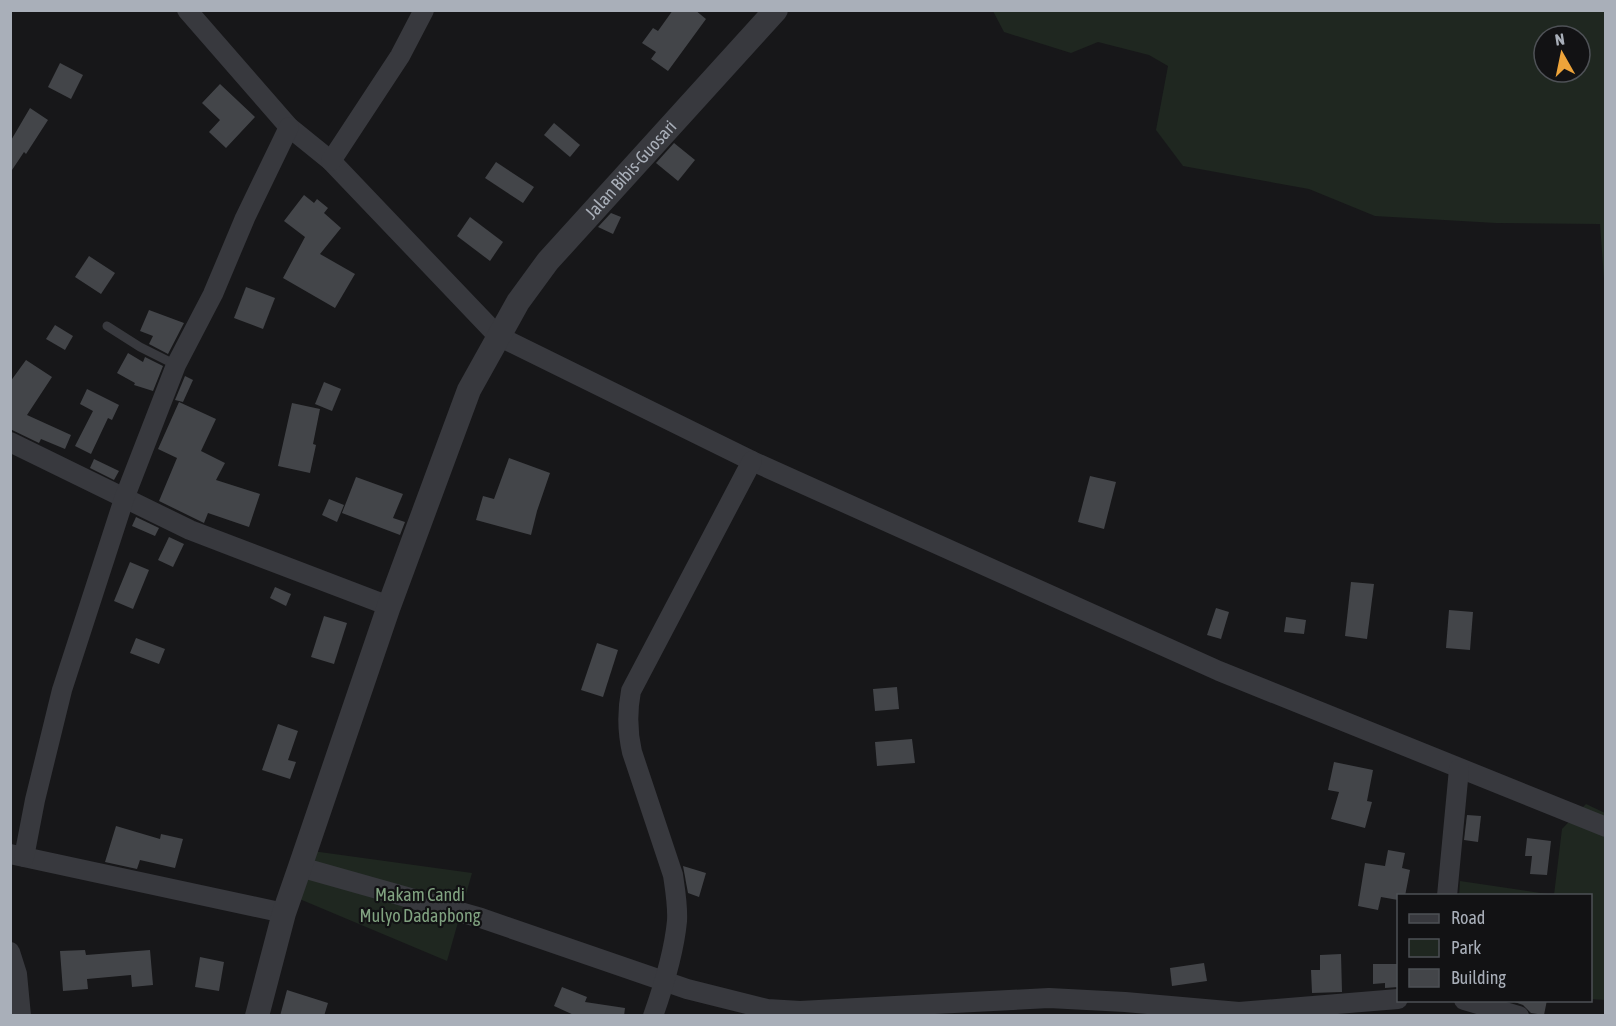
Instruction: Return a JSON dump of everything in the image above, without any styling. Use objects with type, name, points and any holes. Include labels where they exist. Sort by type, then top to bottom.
[{"type":"street","points":[[187,10],[289,128],[332,161],[498,336],[752,461],[1219,671],[1605,827]]},
{"type":"street","points":[[332,161],[400,56],[424,10]]},
{"type":"street","name":"Jalan Bibis-Guosari","points":[[257,1016],[284,914],[389,606],[469,390],[518,302],[548,261],[776,10]]},
{"type":"street","points":[[284,914],[17,855],[35,800],[62,690],[124,499],[176,365],[213,294],[245,218],[289,128]]},
{"type":"street","points":[[10,442],[190,530],[389,606]]},
{"type":"street","points":[[653,1016],[665,982],[677,920],[675,888],[632,752],[627,712],[631,690],[752,461]]},
{"type":"street","points":[[1446,894],[1459,769]]},
{"type":"street","points":[[300,867],[481,918],[665,982],[767,1009],[800,1011],[1050,998],[1239,1012],[1397,999]]},
{"type":"street","points":[[10,952],[17,974],[21,1016]]},
{"type":"street","points":[[1471,1002],[1519,1016]]},
{"type":"lane","points":[[107,326],[176,365]]},
{"type":"green space","points":[[993,11],[1605,11],[1605,293],[1600,224],[1496,223],[1375,216],[1309,189],[1183,166],[1156,130],[1168,66],[1149,55],[1098,42],[1071,53],[1004,32]]},
{"type":"green space","points":[[1586,804],[1605,813],[1605,1000],[1592,999],[1592,894],[1554,894],[1562,829]]},
{"type":"green space","name":"Makam Candi Mulyo Dadapbong","points":[[305,850],[472,873],[447,961],[290,895]]},
{"type":"green space","points":[[1460,881],[1547,894],[1459,894]]},
{"type":"building","points":[[673,10],[695,10],[706,19],[668,71],[651,59],[656,52],[642,43],[653,28],[658,31]]},
{"type":"building","points":[[60,63],[83,75],[71,99],[48,87]]},
{"type":"building","points":[[220,84],[255,117],[226,148],[209,132],[220,120],[202,103]]},
{"type":"building","points":[[30,108],[48,120],[26,154],[24,152],[10,173],[10,142]]},
{"type":"building","points":[[554,123],[580,145],[570,157],[544,135]]},
{"type":"building","points":[[674,143],[695,160],[678,181],[656,163]]},
{"type":"building","points":[[496,162],[534,187],[523,203],[485,178]]},
{"type":"building","points":[[304,195],[314,203],[317,199],[328,208],[324,213],[341,228],[320,254],[355,274],[335,308],[283,278],[305,237],[284,221]]},
{"type":"building","points":[[611,213],[621,217],[613,234],[598,227]]},
{"type":"building","points":[[470,217],[503,242],[490,261],[457,236]]},
{"type":"building","points":[[89,256],[115,273],[101,294],[75,277]]},
{"type":"building","points":[[246,287],[275,298],[263,329],[234,318]]},
{"type":"building","points":[[149,310],[184,323],[168,354],[149,344],[153,336],[140,331]]},
{"type":"building","points":[[55,325],[73,336],[65,350],[46,339]]},
{"type":"building","points":[[128,353],[143,362],[145,357],[163,366],[153,391],[134,385],[135,383],[117,373]]},
{"type":"building","points":[[26,360],[52,377],[27,415],[71,435],[65,449],[41,439],[39,443],[10,429],[10,382]]},
{"type":"building","points":[[185,376],[193,380],[183,402],[175,400]]},
{"type":"building","points":[[324,382],[341,389],[332,411],[315,404]]},
{"type":"building","points":[[87,389],[119,405],[112,420],[108,418],[91,454],[75,446],[93,411],[80,404]]},
{"type":"building","points":[[179,402],[216,419],[201,451],[225,463],[216,480],[260,494],[249,527],[208,513],[204,523],[159,501],[177,458],[158,449]]},
{"type":"building","points":[[292,403],[320,409],[310,473],[278,466]]},
{"type":"building","points":[[509,458],[550,473],[531,535],[476,520],[483,496],[494,499]]},
{"type":"building","points":[[94,459],[119,471],[114,480],[90,468]]},
{"type":"building","points":[[1090,476],[1116,482],[1104,529],[1078,522]]},
{"type":"building","points":[[356,477],[403,494],[393,518],[405,522],[400,535],[342,513]]},
{"type":"building","points":[[329,499],[344,505],[337,522],[322,515]]},
{"type":"building","points":[[136,517],[159,528],[155,536],[132,526]]},
{"type":"building","points":[[169,537],[184,544],[173,567],[158,560]]},
{"type":"building","points":[[130,562],[149,570],[133,609],[114,601]]},
{"type":"building","points":[[1351,582],[1374,584],[1367,639],[1345,636]]},
{"type":"building","points":[[275,587],[291,594],[286,606],[270,598]]},
{"type":"building","points":[[1216,608],[1229,612],[1221,639],[1207,635]]},
{"type":"building","points":[[1449,610],[1473,612],[1470,650],[1446,648]]},
{"type":"building","points":[[324,616],[347,623],[334,664],[311,657]]},
{"type":"building","points":[[1286,617],[1306,620],[1304,634],[1284,632]]},
{"type":"building","points":[[136,638],[165,649],[159,664],[130,653]]},
{"type":"building","points":[[597,643],[618,650],[603,697],[581,690]]},
{"type":"building","points":[[897,687],[899,709],[875,711],[873,689]]},
{"type":"building","points":[[278,724],[298,731],[288,760],[296,762],[290,779],[262,770]]},
{"type":"building","points":[[912,739],[915,763],[877,766],[875,742]]},
{"type":"building","points":[[1334,762],[1373,770],[1367,801],[1372,802],[1365,828],[1331,819],[1339,792],[1328,790]]},
{"type":"building","points":[[1467,815],[1481,816],[1478,842],[1464,840]]},
{"type":"building","points":[[116,826],[160,839],[161,834],[183,839],[175,868],[140,860],[137,869],[105,862]]},
{"type":"building","points":[[1527,838],[1551,841],[1547,875],[1530,874],[1532,856],[1525,856]]},
{"type":"building","points":[[1388,850],[1405,853],[1402,868],[1410,870],[1405,894],[1397,894],[1397,900],[1381,897],[1378,910],[1358,906],[1365,863],[1385,866]]},
{"type":"building","points":[[683,866],[706,873],[699,897],[688,893]]},
{"type":"building","points":[[85,950],[86,955],[150,950],[153,985],[132,987],[131,975],[87,979],[88,989],[63,991],[60,951]]},
{"type":"building","points":[[1341,954],[1342,992],[1312,993],[1311,970],[1320,970],[1320,955]]},
{"type":"building","points":[[200,957],[224,962],[219,991],[195,987]]},
{"type":"building","points":[[1204,963],[1207,981],[1172,986],[1170,968]]},
{"type":"building","points":[[1373,964],[1397,964],[1397,987],[1385,988],[1385,983],[1373,984]]},
{"type":"building","points":[[562,987],[587,997],[585,1002],[625,1008],[624,1016],[576,1016],[554,1006]]},
{"type":"building","points":[[287,990],[328,1003],[324,1016],[280,1016]]},
{"type":"building","points":[[1515,1002],[1547,1002],[1544,1015],[1531,1013],[1523,1005]]}]
